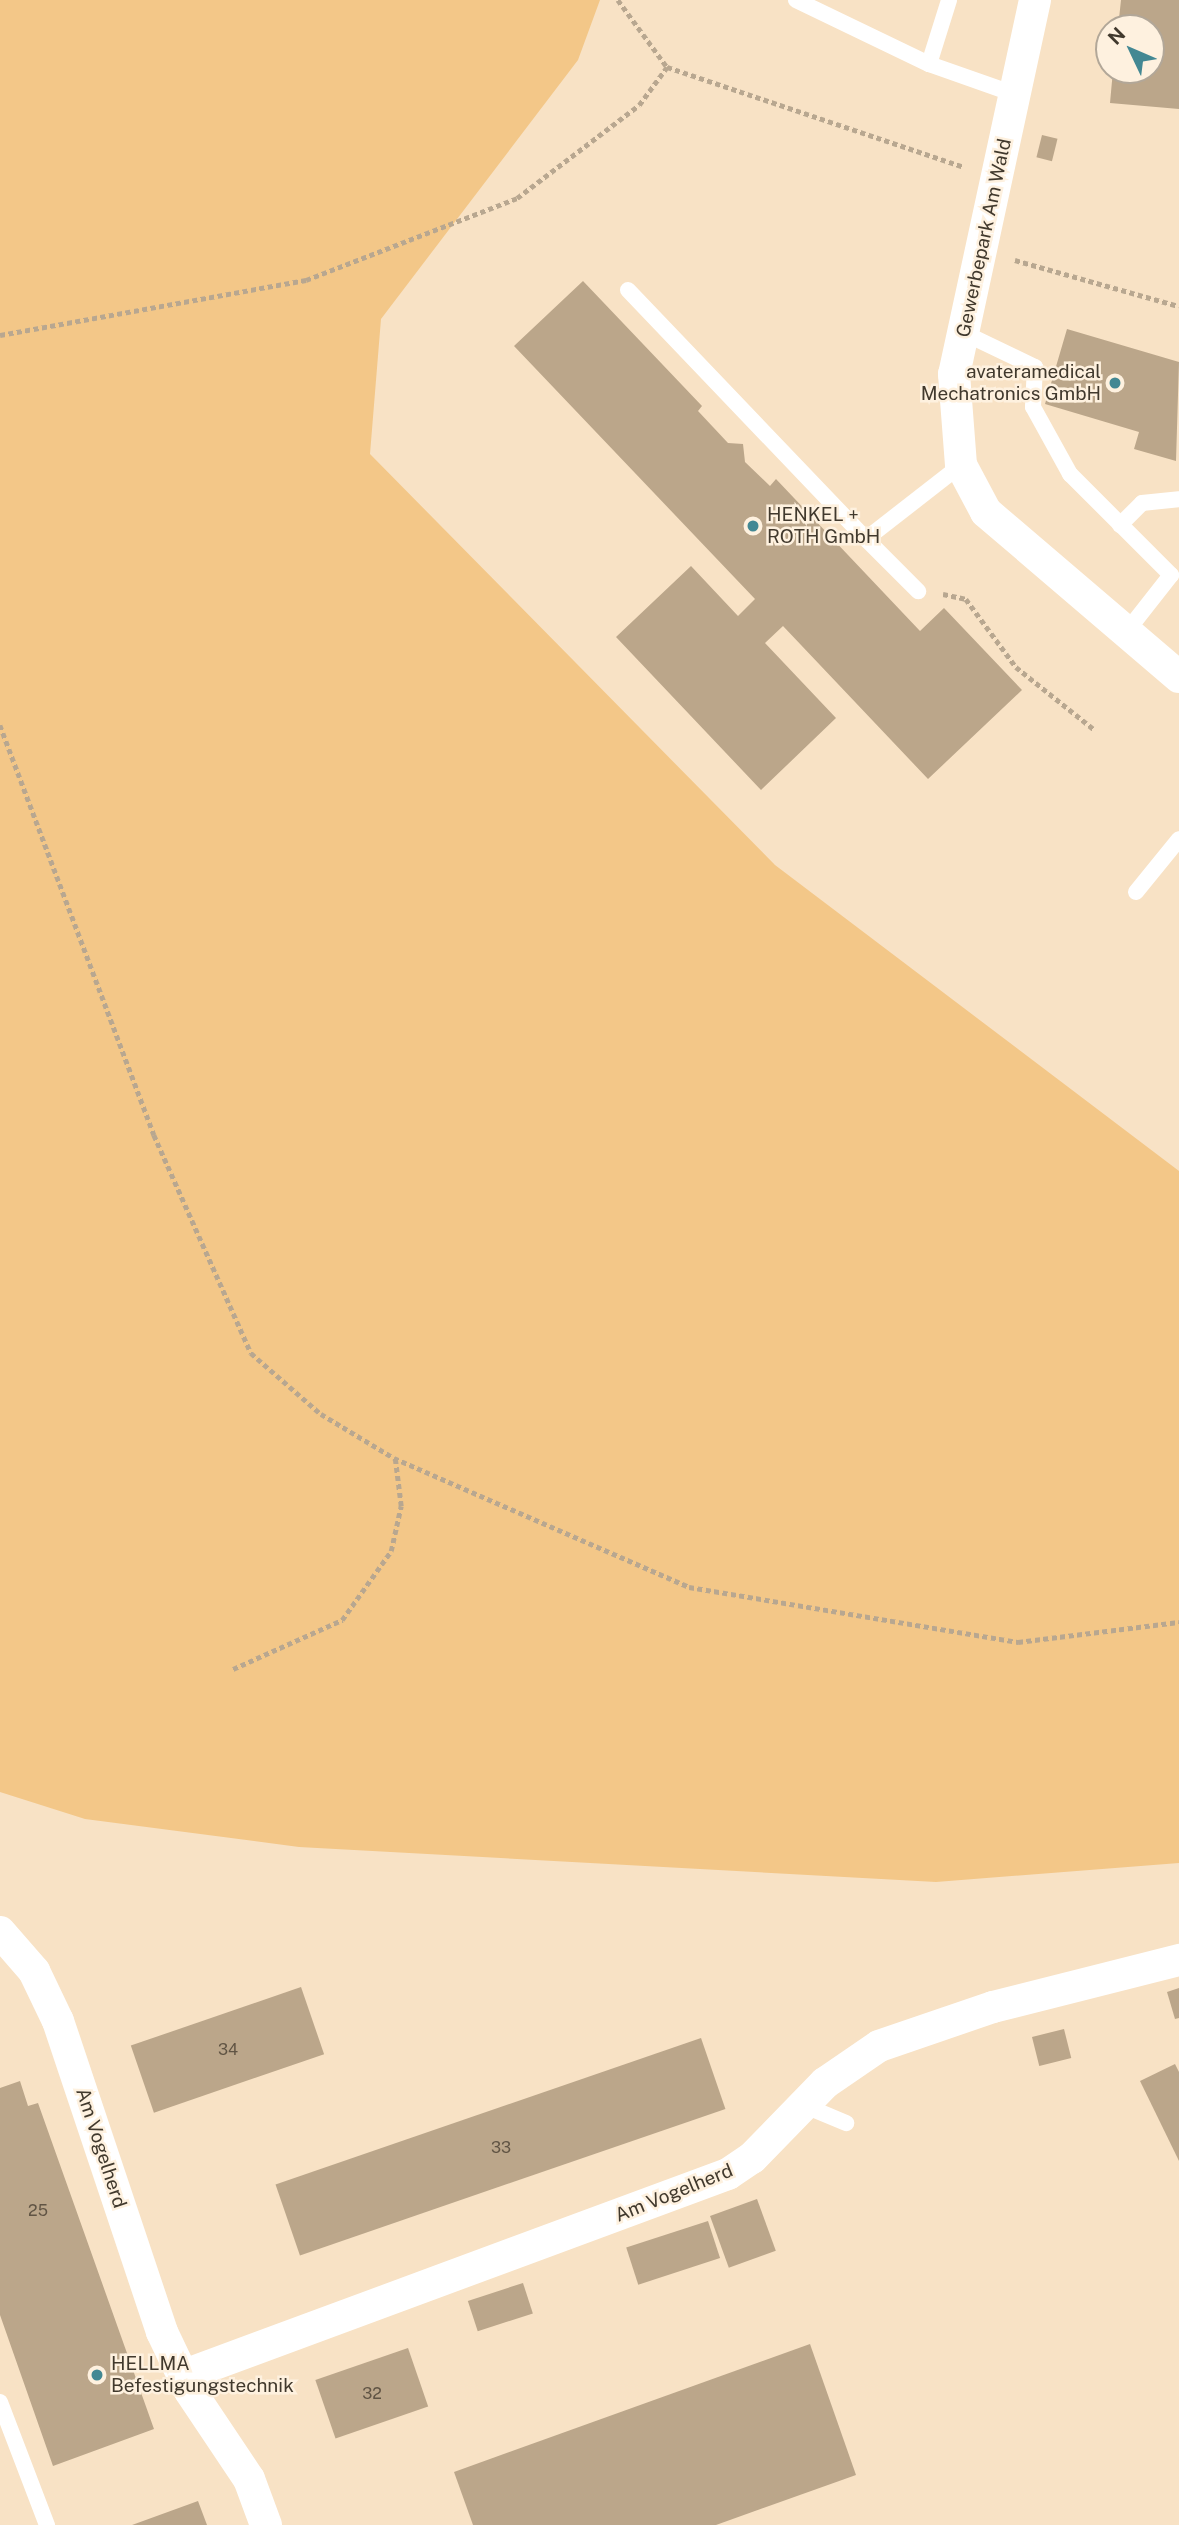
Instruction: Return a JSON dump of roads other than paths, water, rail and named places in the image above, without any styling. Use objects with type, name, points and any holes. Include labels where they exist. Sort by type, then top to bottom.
[{"type":"street","name":"Gewerbepark Am Wald","points":[[1035,0],[954,374],[961,465],[986,512],[1124,636],[1179,677]]},
{"type":"street","name":"Am Vogelherd","points":[[0,1931],[34,1971],[58,2021],[182,2376],[249,2479],[266,2525]]},
{"type":"street","name":"Am Vogelherd","points":[[182,2376],[728,2174],[752,2158],[803,2105],[879,2046],[993,2007],[1179,1960]]},
{"type":"lane","points":[[796,0],[929,64],[1014,94]]},
{"type":"lane","points":[[929,64],[949,0]]},
{"type":"lane","points":[[628,290],[918,591]]},
{"type":"lane","points":[[964,333],[1035,367],[1033,407],[1046,436],[1070,474],[1120,524],[1175,570],[1124,636]]},
{"type":"lane","points":[[866,539],[961,465]]},
{"type":"lane","points":[[1120,524],[1142,503],[1179,499]]},
{"type":"lane","points":[[1136,892],[1179,839]]},
{"type":"lane","points":[[803,2105],[846,2123]]},
{"type":"lane","points":[[0,2402],[47,2525]]},
{"type":"place","name":"avateramedical Mechatronics GmbH","points":[[1115,383]]},
{"type":"place","name":"HENKEL + ROTH GmbH","points":[[753,526]]},
{"type":"place","name":"HELLMA Befestigungstechnik","points":[[97,2375]]}]
